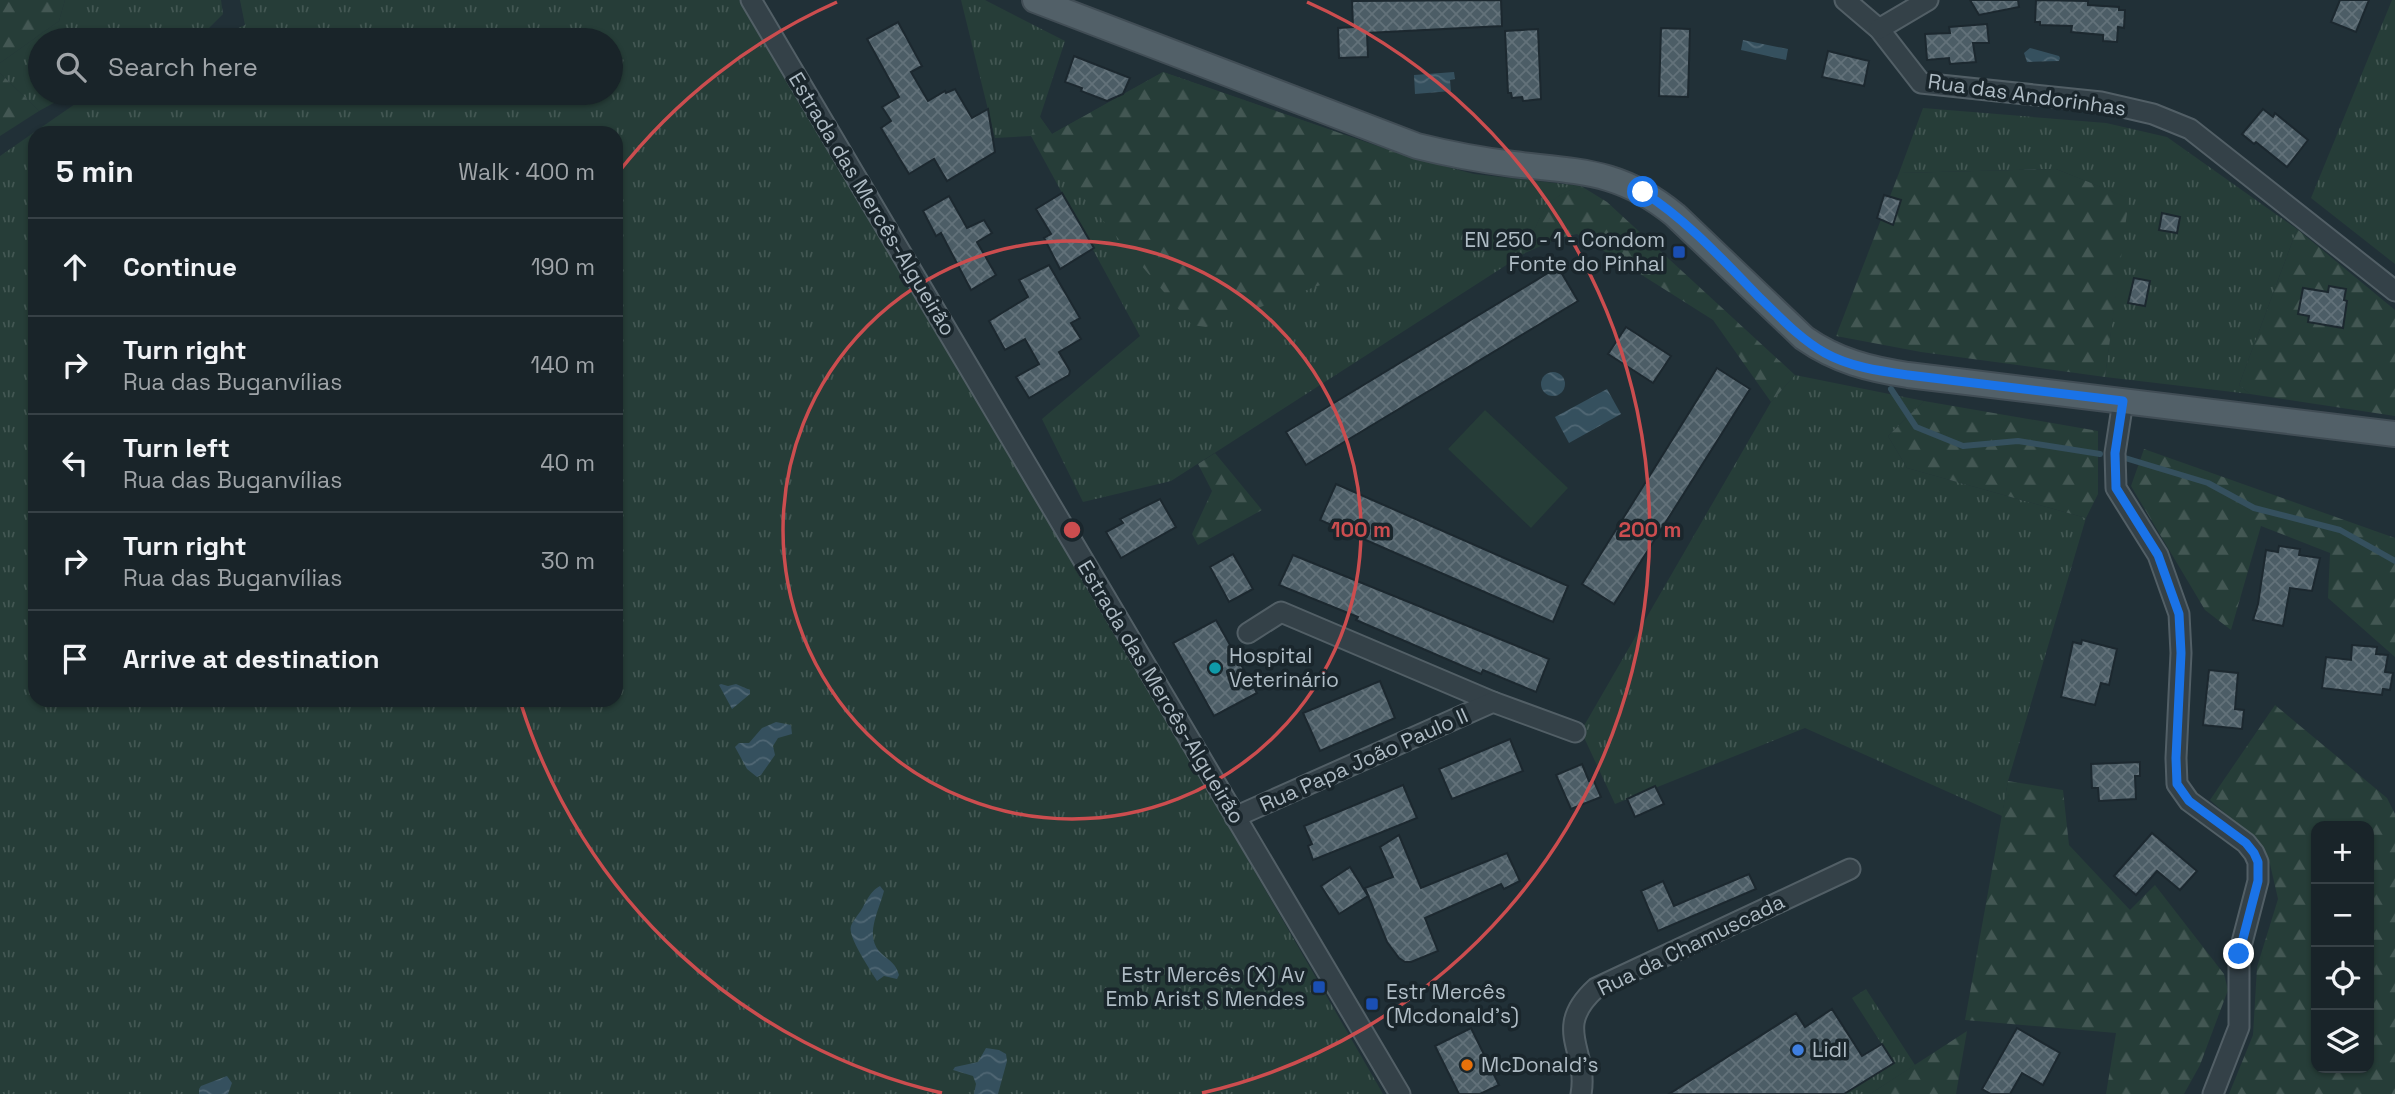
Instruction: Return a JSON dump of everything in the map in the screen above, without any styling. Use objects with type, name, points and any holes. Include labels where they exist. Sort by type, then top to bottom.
[{"type":"main road","points":[[1035,0],[1417,146],[1482,160],[1582,171],[1630,186],[1658,201],[1675,215],[1804,338],[1825,353],[1841,360],[1883,372],[2395,433]]},
{"type":"street","name":"Estrada das Mercês-Algueirão","points":[[751,0],[1400,1094]]},
{"type":"street","name":"Rua das Andorinhas","points":[[1845,0],[1879,29],[1922,83],[2101,102],[2154,114],[2190,130],[2395,292]]},
{"type":"street","points":[[1879,29],[1927,0]]},
{"type":"street","points":[[2123,401],[2115,453],[2116,488],[2158,555],[2179,614],[2181,653],[2177,784],[2189,801],[2246,843],[2258,862],[2258,881],[2239,954],[2239,1027],[2213,1094]]},
{"type":"street","name":"Rua Papa João Paulo II","points":[[1248,633],[1281,612],[1493,702],[1575,732]]},
{"type":"street","name":"Rua Papa João Paulo II","points":[[1235,817],[1493,702]]},
{"type":"street","name":"Rua da Chamuscada","points":[[1581,1094],[1582,1074],[1575,1048],[1574,1023],[1577,1010],[1596,988],[1850,869]]},
{"type":"green space","points":[[0,0],[65,0],[59,21],[49,28],[28,28],[28,43],[0,63]]},
{"type":"green space","points":[[65,0],[221,0],[223,14],[209,28],[49,28],[59,21]]},
{"type":"green space","points":[[240,0],[752,0],[1383,1094],[0,1094],[0,156],[28,137],[28,707],[623,707],[623,126],[43,126],[74,105],[623,105],[623,28],[238,28],[245,25]]},
{"type":"green space","points":[[961,0],[985,0],[1065,41],[1040,117],[1052,134],[1163,72],[1406,156],[1474,174],[1581,186],[1550,203],[1539,219],[1525,253],[1171,481],[1083,502],[1042,419],[1140,336],[1031,136],[995,138]]},
{"type":"green space","points":[[2392,0],[2395,0],[2395,264],[2311,198]]},
{"type":"green space","points":[[28,43],[28,100],[0,73],[0,63]]},
{"type":"green space","points":[[1163,72],[1406,156],[1388,182],[1382,238],[1372,266],[1206,327],[1192,325],[1031,136],[1040,117],[1052,134]]},
{"type":"green space","points":[[0,73],[28,100],[28,105],[33,105],[39,111],[0,136]]},
{"type":"green space","points":[[33,105],[50,105],[39,111]]},
{"type":"green space","points":[[1923,108],[2106,123],[2167,137],[2297,229],[2239,385],[2250,394],[2105,377],[2128,198],[2056,169],[1899,173]]},
{"type":"green space","points":[[2056,169],[2129,198],[2105,377],[1921,352],[1836,336],[1899,173]]},
{"type":"green space","points":[[1581,186],[1607,202],[1795,375],[1771,402],[1713,320],[1577,234],[1559,238],[1525,253],[1549,203],[1567,191]]},
{"type":"green space","points":[[2297,229],[2395,310],[2395,416],[2250,394],[2239,385]]},
{"type":"green space","points":[[1795,375],[1924,401],[1888,436],[1907,468],[2086,518],[2008,781],[2002,816],[1805,728],[1615,804],[1581,731],[1771,402]]},
{"type":"green space","points":[[1924,401],[2098,431],[2098,494],[2086,518],[1907,468],[1888,436]]},
{"type":"green space","points":[[1485,410],[1568,488],[1531,528],[1448,449]]},
{"type":"green space","points":[[2144,449],[2395,538],[2395,657],[2328,598],[2330,553],[2261,526],[2231,630],[2205,610],[2131,486]]},
{"type":"green space","points":[[1215,453],[1262,510],[1198,545],[1192,534],[1212,491],[1198,464]]},
{"type":"green space","points":[[2275,705],[2387,798],[2395,814],[2395,1094],[2229,1094],[2253,1035],[2257,967],[2278,899],[2270,864],[2253,838],[2210,800]]},
{"type":"green space","points":[[2008,781],[2063,790],[2069,845],[2130,910],[2155,885],[2224,974],[2228,990],[2200,1065],[2184,1094],[2106,1094],[2116,1033],[1965,1020]]},
{"type":"green space","points":[[1866,989],[1915,1065],[1870,1094],[1844,1094],[1894,1063],[1852,998]]},
{"type":"green space","points":[[1967,1031],[1956,1094],[1870,1094]]},
{"type":"water","points":[[1743,40],[1788,49],[1786,60],[1741,50]]},
{"type":"water","points":[[2030,48],[2059,56],[2059,61],[2027,62],[2024,53]]},
{"type":"water","points":[[1454,72],[1455,79],[1450,80],[1451,91],[1415,94],[1414,75]]},
{"type":"water","points":[[1553,372],[1561,376],[1565,384],[1561,392],[1553,396],[1545,392],[1541,384],[1545,376]]},
{"type":"water","points":[[1607,389],[1621,414],[1569,443],[1555,417]]},
{"type":"water","points":[[736,684],[750,690],[750,694],[732,709],[719,685]]},
{"type":"water","points":[[776,722],[791,725],[792,734],[778,738],[773,746],[775,755],[757,777],[747,769],[735,747],[739,743],[749,743],[762,728]]},
{"type":"water","points":[[880,886],[884,891],[874,924],[874,940],[876,947],[894,965],[899,975],[897,979],[884,976],[877,981],[860,954],[851,926],[868,898]]},
{"type":"water","points":[[986,1048],[1006,1054],[1007,1061],[998,1094],[974,1094],[976,1084],[973,1076],[953,1070],[955,1067],[978,1062]]},
{"type":"water","points":[[227,1076],[232,1083],[228,1094],[199,1094],[201,1086]]},
{"type":"building","points":[[1501,0],[1502,26],[1367,33],[1368,57],[1339,58],[1338,28],[1353,27],[1352,1]]},
{"type":"building","points":[[1970,0],[2018,0],[2019,7],[1979,15]]},
{"type":"building","points":[[2036,0],[2088,1],[2088,5],[2119,7],[2119,10],[2125,10],[2124,28],[2118,27],[2117,42],[2103,41],[2103,35],[2071,32],[2072,26],[2040,25],[2040,22],[2035,22]]},
{"type":"building","points":[[2340,0],[2369,0],[2356,32],[2331,22]]},
{"type":"building","points":[[898,22],[922,66],[911,72],[928,101],[945,91],[946,93],[955,89],[972,118],[988,109],[995,152],[947,181],[934,159],[909,174],[881,128],[891,121],[882,107],[899,97],[867,39]]},
{"type":"building","points":[[1987,24],[1989,43],[1973,43],[1976,62],[1950,64],[1949,58],[1927,60],[1925,34],[1950,33],[1949,27]]},
{"type":"building","points":[[1661,28],[1690,29],[1688,97],[1659,96]]},
{"type":"building","points":[[1538,29],[1541,99],[1523,101],[1522,97],[1512,98],[1511,93],[1508,93],[1505,31]]},
{"type":"building","points":[[1828,51],[1869,61],[1864,86],[1822,77]]},
{"type":"building","points":[[1074,56],[1130,78],[1123,94],[1107,101],[1065,82]]},
{"type":"building","points":[[2263,109],[2273,117],[2275,113],[2308,140],[2287,167],[2242,134]]},
{"type":"building","points":[[1062,193],[1094,248],[1060,269],[1044,238],[1051,234],[1036,209]]},
{"type":"building","points":[[1884,195],[1901,200],[1893,225],[1877,218]]},
{"type":"building","points":[[949,196],[967,228],[984,220],[992,233],[977,242],[996,275],[971,290],[941,233],[936,236],[923,211]]},
{"type":"building","points":[[2162,213],[2180,217],[2177,233],[2159,230]]},
{"type":"building","points":[[1049,265],[1080,318],[1071,323],[1081,339],[1059,352],[1070,371],[1069,375],[1029,398],[1016,377],[1039,364],[1025,339],[1005,350],[989,321],[1028,297],[1019,280]]},
{"type":"building","points":[[1558,267],[1578,301],[1306,465],[1286,432]]},
{"type":"building","points":[[2134,278],[2150,281],[2145,306],[2128,303]]},
{"type":"building","points":[[2329,286],[2346,289],[2343,328],[2308,322],[2309,316],[2298,314],[2303,288],[2328,292]]},
{"type":"building","points":[[1626,327],[1671,356],[1653,383],[1608,354]]},
{"type":"building","points":[[1717,368],[1750,389],[1614,604],[1582,584]]},
{"type":"building","points":[[1336,484],[1568,586],[1553,622],[1320,520]]},
{"type":"building","points":[[1160,499],[1176,527],[1121,558],[1106,532],[1123,523],[1120,519]]},
{"type":"building","points":[[2279,546],[2300,549],[2299,555],[2320,558],[2312,591],[2290,588],[2283,626],[2253,620],[2266,550],[2278,552]]},
{"type":"building","points":[[1233,554],[1253,589],[1229,602],[1210,567]]},
{"type":"building","points":[[1293,555],[1549,659],[1536,692],[1483,670],[1481,674],[1356,620],[1358,617],[1279,585]]},
{"type":"building","name":"Hospital Veterinário","points":[[1216,620],[1257,693],[1214,716],[1173,643]]},
{"type":"building","points":[[2082,640],[2117,649],[2109,685],[2101,683],[2095,705],[2061,697],[2073,642],[2081,644]]},
{"type":"building","points":[[2352,645],[2377,647],[2376,654],[2388,655],[2385,672],[2393,673],[2390,690],[2383,689],[2382,695],[2322,688],[2326,657],[2351,660]]},
{"type":"building","points":[[2209,670],[2238,673],[2235,709],[2244,710],[2242,729],[2203,725]]},
{"type":"building","points":[[1380,681],[1395,718],[1320,751],[1303,713]]},
{"type":"building","points":[[1510,739],[1523,771],[1452,799],[1439,769]]},
{"type":"building","points":[[2140,762],[2140,776],[2135,776],[2136,799],[2099,801],[2098,788],[2092,788],[2091,764]]},
{"type":"building","points":[[1582,764],[1589,781],[1593,779],[1601,797],[1571,809],[1556,775]]},
{"type":"building","points":[[1403,785],[1417,818],[1313,860],[1308,846],[1312,844],[1304,826]]},
{"type":"building","points":[[1655,786],[1664,804],[1635,817],[1627,799]]},
{"type":"building","points":[[2152,833],[2197,871],[2180,890],[2157,871],[2136,895],[2114,876]]},
{"type":"building","points":[[1399,835],[1421,888],[1507,853],[1520,881],[1504,889],[1501,884],[1425,918],[1438,951],[1405,962],[1387,942],[1365,888],[1393,877],[1380,847]]},
{"type":"building","points":[[1350,867],[1368,896],[1339,914],[1321,886]]},
{"type":"building","points":[[1749,874],[1756,889],[1658,931],[1641,891],[1663,881],[1674,906]]},
{"type":"building","name":"Lidl","points":[[1832,1009],[1862,1056],[1882,1044],[1894,1063],[1844,1094],[1669,1094],[1796,1013],[1805,1027]]},
{"type":"building","name":"McDonald's","points":[[1471,1028],[1499,1085],[1480,1094],[1459,1094],[1435,1046]]},
{"type":"building","points":[[2017,1028],[2060,1053],[2043,1085],[2022,1073],[2010,1094],[1991,1094],[1982,1089]]},
{"type":"waterway","points":[[1891,389],[1916,427],[1963,446],[2018,441],[2100,454]]},
{"type":"waterway","points":[[2125,458],[2208,483],[2254,508],[2340,530],[2395,561]]},
{"type":"place","name":"EN 250 - 1 - Condom Fonte do Pinhal","points":[[1679,252]]},
{"type":"place","name":"Hospital Veterinário","points":[[1215,668]]},
{"type":"place","name":"Estr Mercês (X) Av Emb Arist S Mendes","points":[[1319,987]]},
{"type":"place","name":"Estr Mercês (Mcdonald's)","points":[[1372,1004]]},
{"type":"place","name":"Lidl","points":[[1798,1050]]},
{"type":"place","name":"McDonald's","points":[[1467,1065]]},
{"type":"route","points":[[1643,192],[1658,201],[1710,246],[1787,325],[1825,353],[1841,360],[1883,372],[2123,401],[2115,453],[2116,488],[2158,555],[2179,614],[2181,653],[2177,784],[2189,801],[2246,843],[2258,862],[2258,881],[2239,954]]}]
